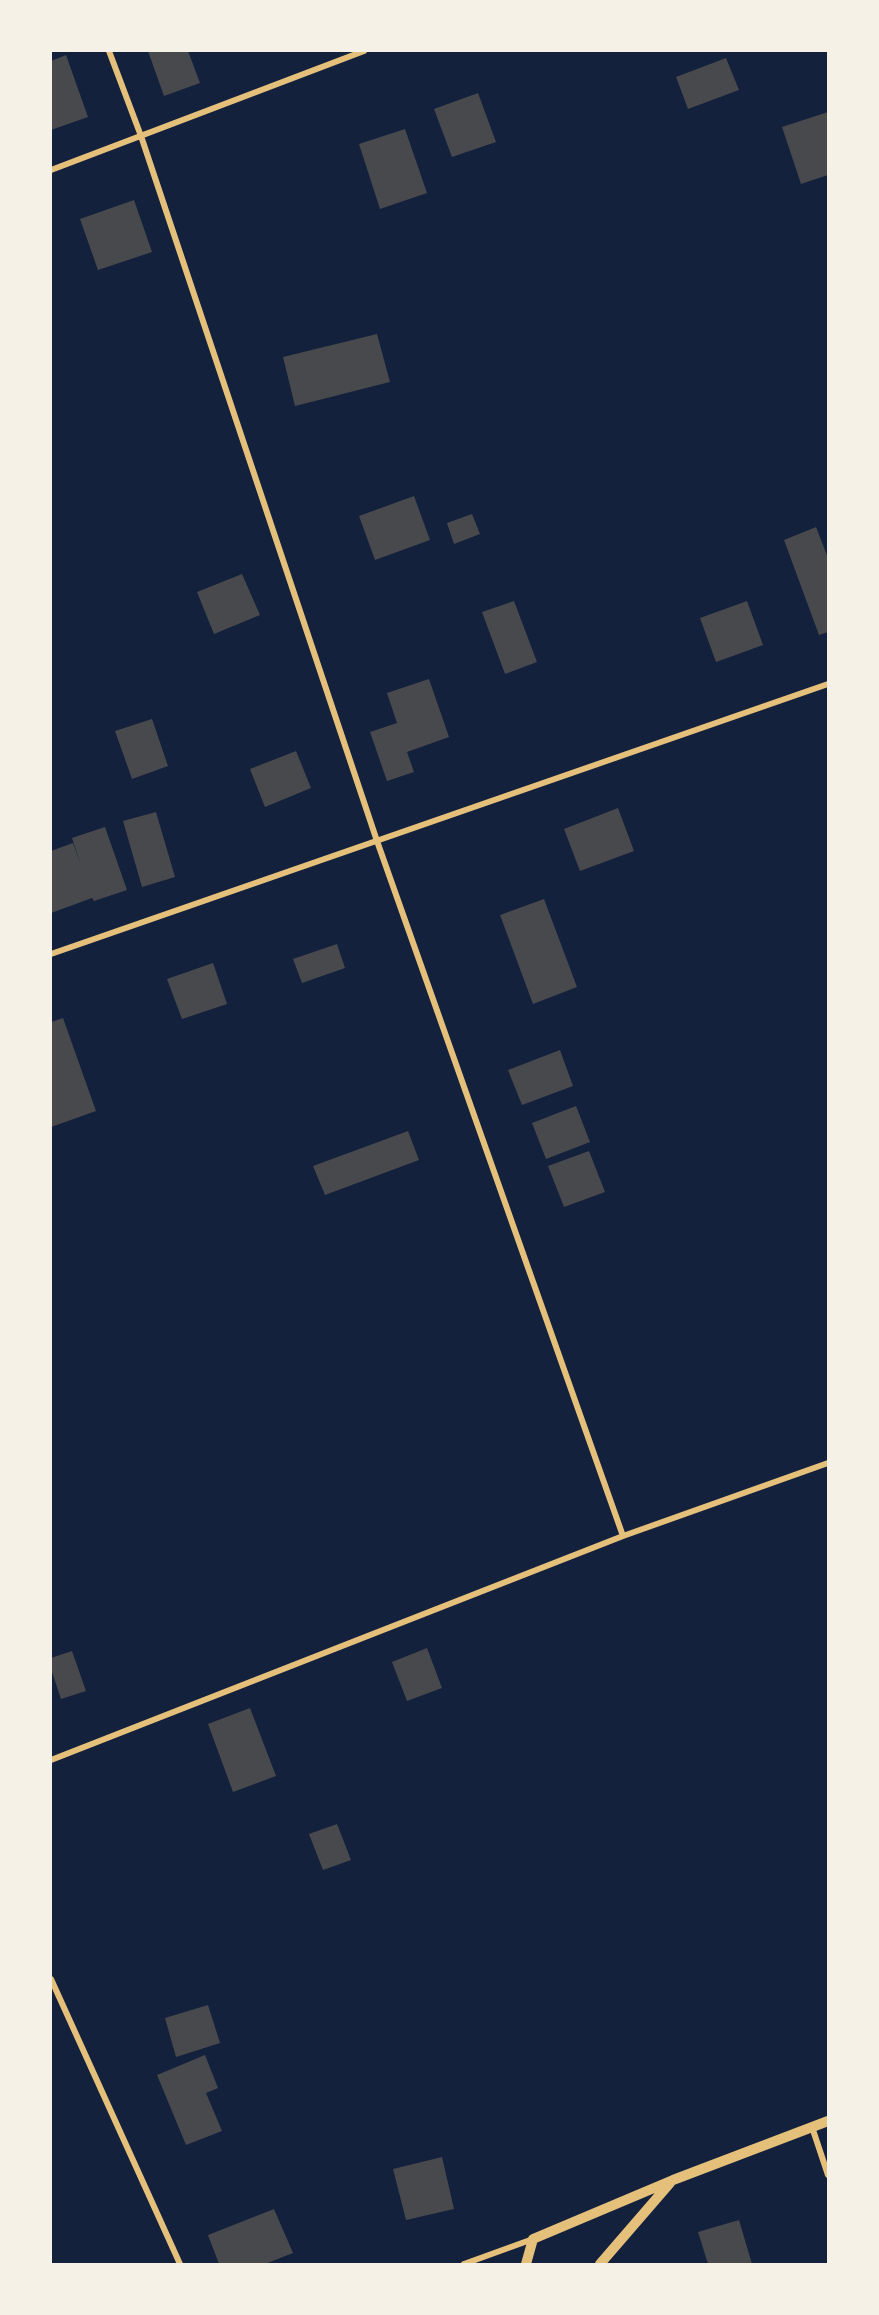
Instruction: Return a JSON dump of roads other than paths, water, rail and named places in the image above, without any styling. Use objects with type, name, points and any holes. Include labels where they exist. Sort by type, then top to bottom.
[{"type":"street","points":[[109,51],[141,136],[377,842],[623,1536]]},
{"type":"street","points":[[51,170],[364,51]]},
{"type":"street","points":[[51,954],[828,684]]},
{"type":"street","points":[[51,1760],[623,1536],[828,1463]]},
{"type":"street","points":[[51,1979],[180,2264]]},
{"type":"street","points":[[464,2264],[533,2239],[673,2180],[828,2121]]},
{"type":"street","points":[[812,2127],[828,2175]]},
{"type":"street","points":[[600,2264],[673,2180]]},
{"type":"street","points":[[526,2264],[533,2239]]}]
